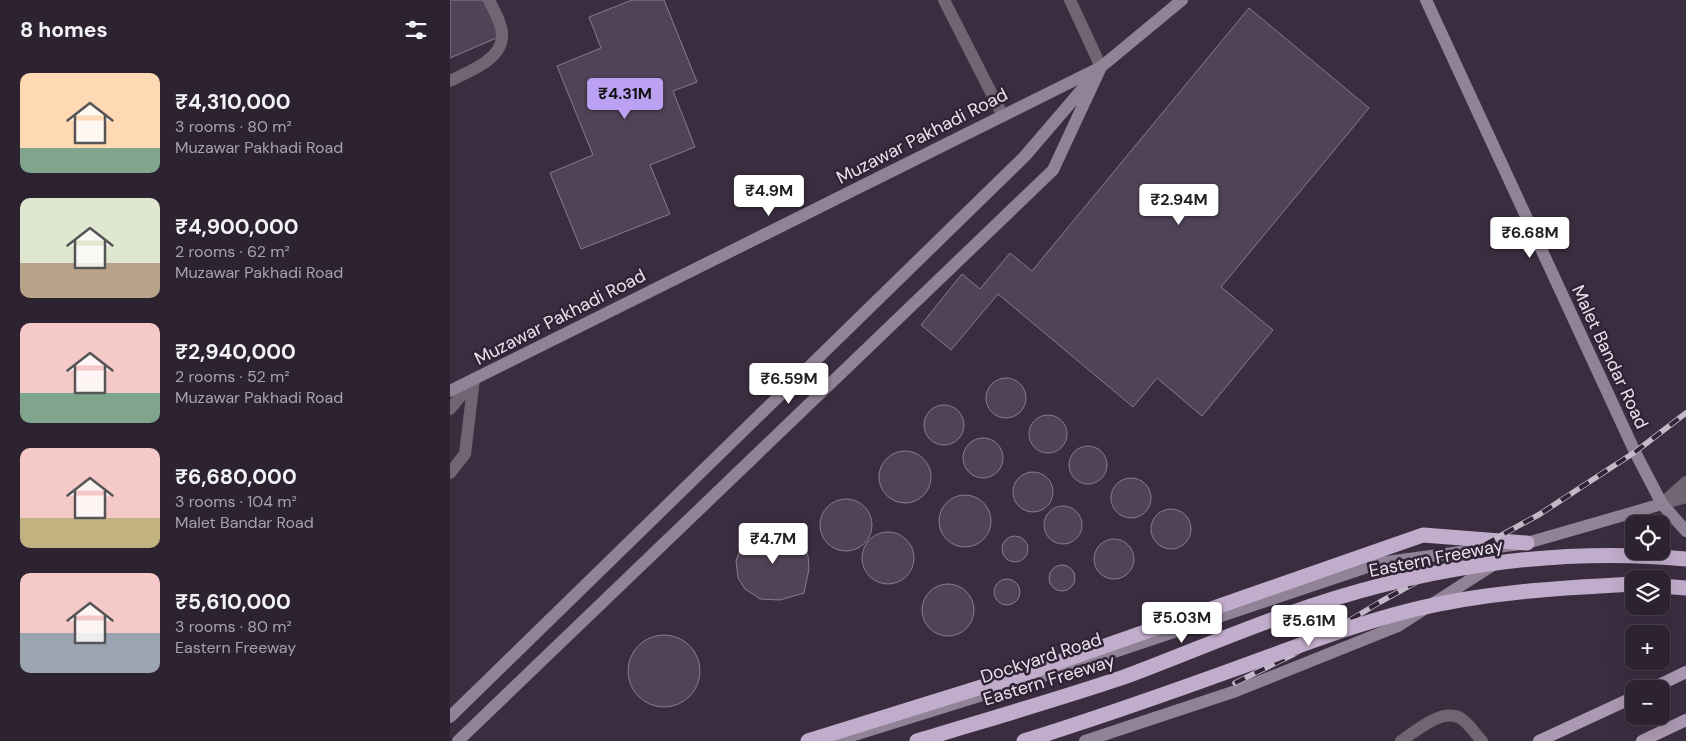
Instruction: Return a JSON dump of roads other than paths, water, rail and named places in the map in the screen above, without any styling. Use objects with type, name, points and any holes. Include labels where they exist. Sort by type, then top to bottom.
[{"type":"highway","points":[[808,741],[1036,670],[1423,535],[1527,544]]},
{"type":"highway","name":"Eastern Freeway","points":[[917,741],[1123,677],[1286,614],[1402,579],[1481,564],[1563,556],[1637,554],[1686,559]]},
{"type":"highway","points":[[1024,741],[1134,706],[1298,646],[1411,610],[1484,596],[1559,588],[1625,584]]},
{"type":"highway","points":[[1670,587],[1686,588]]},
{"type":"main road","points":[[1670,680],[1686,672]]},
{"type":"main road","points":[[1539,741],[1625,701]]},
{"type":"main road","points":[[1642,741],[1686,720]]},
{"type":"street","points":[[450,81],[480,65],[497,52],[502,37],[500,25],[489,0]]},
{"type":"street","points":[[944,0],[1003,116]]},
{"type":"street","points":[[458,741],[1053,170],[1101,67],[1070,0]]},
{"type":"street","name":"Muzawar Pakhadi Road","points":[[450,391],[1101,67],[1182,0]]},
{"type":"street","name":"Malet Bandar Road","points":[[1426,0],[1635,452],[1662,504],[1686,531]]},
{"type":"street","points":[[450,717],[1024,156],[1101,67]]},
{"type":"street","points":[[450,409],[474,379]]},
{"type":"street","points":[[450,474],[465,454],[474,379]]},
{"type":"street","points":[[1662,504],[1686,482]]},
{"type":"street","points":[[1662,504],[1686,497]]},
{"type":"street","name":"Dockyard Road","points":[[835,741],[1034,679],[1379,563],[1527,544],[1662,504]]},
{"type":"street","points":[[1086,741],[1170,715],[1236,691],[1398,626],[1527,544]]},
{"type":"street","points":[[1401,741],[1437,718],[1453,716],[1465,722],[1482,741]]},
{"type":"railway","points":[[1235,683],[1294,654],[1380,602],[1540,514],[1635,452],[1686,413]]}]
